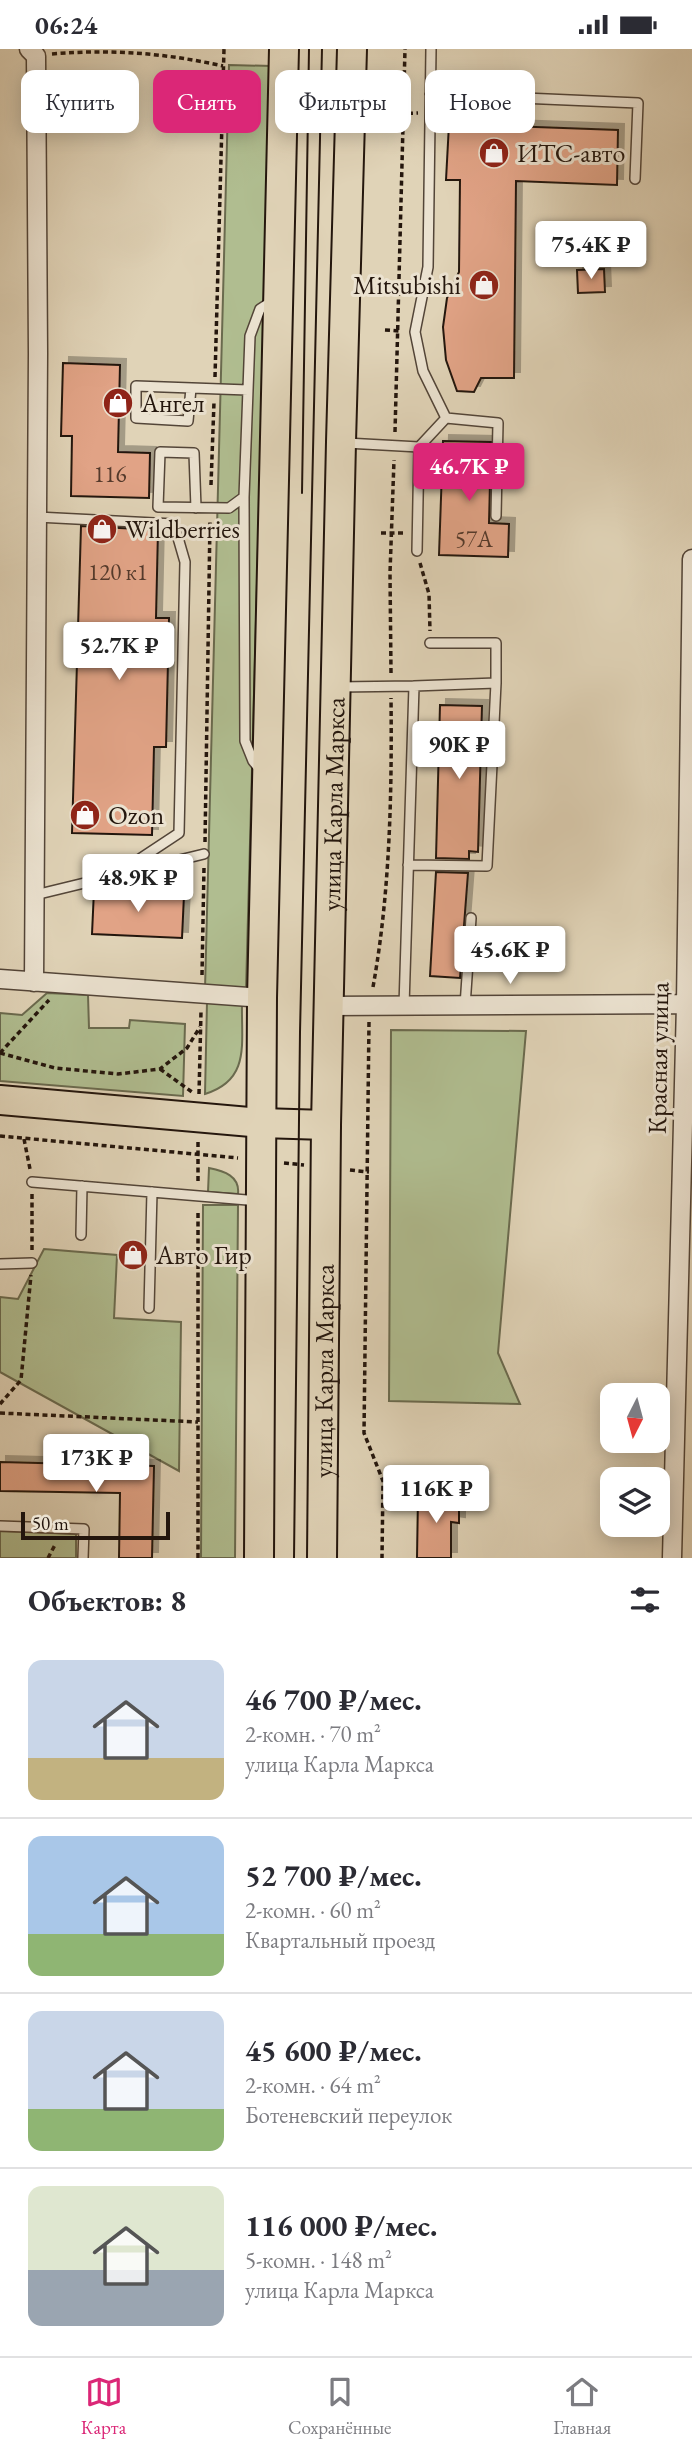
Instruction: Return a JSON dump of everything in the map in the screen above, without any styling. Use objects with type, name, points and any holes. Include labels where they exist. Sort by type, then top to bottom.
[{"type":"main road","points":[[259,1558],[262,998],[284,49]]},
{"type":"main road","name":"улица Карла Маркса","points":[[322,1558],[328,1006],[352,49]]},
{"type":"main road","points":[[0,1100],[261,1123],[326,1125]]},
{"type":"street","points":[[32,53],[37,517],[34,982]]},
{"type":"street","name":"Красная улица","points":[[672,1558],[689,1004],[692,559]]},
{"type":"street","points":[[0,979],[262,998]]},
{"type":"street","points":[[328,1006],[689,1004]]},
{"type":"lane","points":[[431,49],[431,70]]},
{"type":"lane","points":[[535,99],[638,103],[635,179]]},
{"type":"lane","points":[[430,133],[428,267],[415,332],[423,371],[446,418]]},
{"type":"lane","points":[[267,777],[253,761],[245,741],[244,497],[250,336],[260,309],[278,297]]},
{"type":"lane","points":[[191,388],[188,421],[136,418],[136,386],[248,390]]},
{"type":"lane","points":[[416,551],[419,447],[446,418]]},
{"type":"lane","points":[[446,418],[498,423],[496,516]]},
{"type":"lane","points":[[341,442],[419,447]]},
{"type":"lane","points":[[196,508],[194,453],[160,452],[158,507],[196,508],[229,508],[244,497]]},
{"type":"lane","points":[[37,517],[174,524],[186,562],[178,833],[114,876]]},
{"type":"lane","points":[[408,865],[487,866],[496,643],[430,643]]},
{"type":"lane","points":[[335,687],[496,683]]},
{"type":"lane","points":[[404,1006],[414,686]]},
{"type":"lane","points":[[35,895],[204,855]]},
{"type":"lane","points":[[465,1006],[471,918]]},
{"type":"lane","points":[[32,1182],[261,1201]]},
{"type":"lane","points":[[81,1235],[82,1186]]},
{"type":"lane","points":[[149,1308],[152,1192]]},
{"type":"lane","points":[[0,1264],[32,1263]]},
{"type":"lane","points":[[0,1526],[84,1529],[83,1558]]},
{"type":"path","points":[[160,1069],[199,1097],[224,49]]},
{"type":"path","points":[[404,70],[405,49]]},
{"type":"path","points":[[32,53],[88,50],[144,53],[172,55],[223,66]]},
{"type":"path","points":[[382,1558],[383,1481],[364,1433],[369,1006],[381,942],[392,772],[391,533],[402,133]]},
{"type":"path","points":[[381,533],[417,534]]},
{"type":"path","points":[[416,551],[429,594],[430,643]]},
{"type":"path","points":[[58,983],[49,1000],[0,1053],[55,1069],[118,1073],[160,1069],[187,1048],[201,1026]]},
{"type":"path","points":[[198,1558],[199,1117]]},
{"type":"path","points":[[0,1136],[198,1153]]},
{"type":"path","points":[[0,1413],[198,1422]]},
{"type":"green space","points":[[229,65],[271,66],[246,990],[205,989],[227,133],[261,133],[261,70],[229,70]]},
{"type":"green space","points":[[47,993],[88,995],[89,1028],[129,1028],[130,1020],[185,1024],[183,1096],[0,1081],[0,1013],[22,1015]]},
{"type":"green space","points":[[207,1002],[242,1003],[242,1046],[237,1070],[220,1088],[205,1094]]},
{"type":"green space","points":[[391,1030],[526,1031],[498,1353],[520,1404],[389,1401]]},
{"type":"green space","points":[[209,1168],[234,1179],[238,1194],[208,1192]]},
{"type":"green space","points":[[203,1205],[238,1205],[235,1558],[201,1558]]},
{"type":"green space","points":[[44,1249],[117,1255],[114,1318],[181,1322],[179,1471],[0,1372],[0,1297],[18,1299]]},
{"type":"green space","points":[[0,1531],[76,1534],[76,1558],[0,1558]]},
{"type":"building","points":[[535,127],[618,130],[617,185],[516,181],[514,378],[481,378],[474,392],[457,391],[446,360],[443,327],[447,298],[459,272],[460,180],[446,180],[449,133],[535,133]]},
{"type":"building","points":[[604,269],[605,292],[578,293],[577,270]]},
{"type":"building","points":[[63,363],[120,365],[118,452],[150,453],[149,498],[71,496],[72,436],[61,436]]},
{"type":"building","points":[[443,441],[491,442],[489,523],[509,524],[508,557],[439,555]]},
{"type":"building","points":[[81,526],[158,530],[156,618],[169,618],[166,747],[154,747],[152,835],[72,833]]},
{"type":"building","points":[[440,705],[482,706],[478,852],[469,851],[469,859],[436,858]]},
{"type":"building","points":[[436,872],[468,873],[460,978],[430,976]]},
{"type":"building","points":[[94,890],[184,895],[182,938],[92,934]]},
{"type":"building","points":[[0,1462],[154,1466],[152,1558],[119,1558],[120,1493],[0,1491]]},
{"type":"building","points":[[418,1496],[459,1496],[459,1523],[451,1522],[451,1558],[417,1558]]},
{"type":"tram line","points":[[302,493],[309,49]]},
{"type":"tram line","points":[[294,1558],[300,1032],[322,49]]},
{"type":"place","name":"ИТС-авто","points":[[494,153]]},
{"type":"place","name":"Mitsubishi","points":[[484,285]]},
{"type":"place","name":"Ангел","points":[[118,403]]},
{"type":"place","name":"Wildberries","points":[[102,529]]},
{"type":"place","name":"Ozon","points":[[85,815]]},
{"type":"place","name":"Авто Гир","points":[[133,1255]]}]
